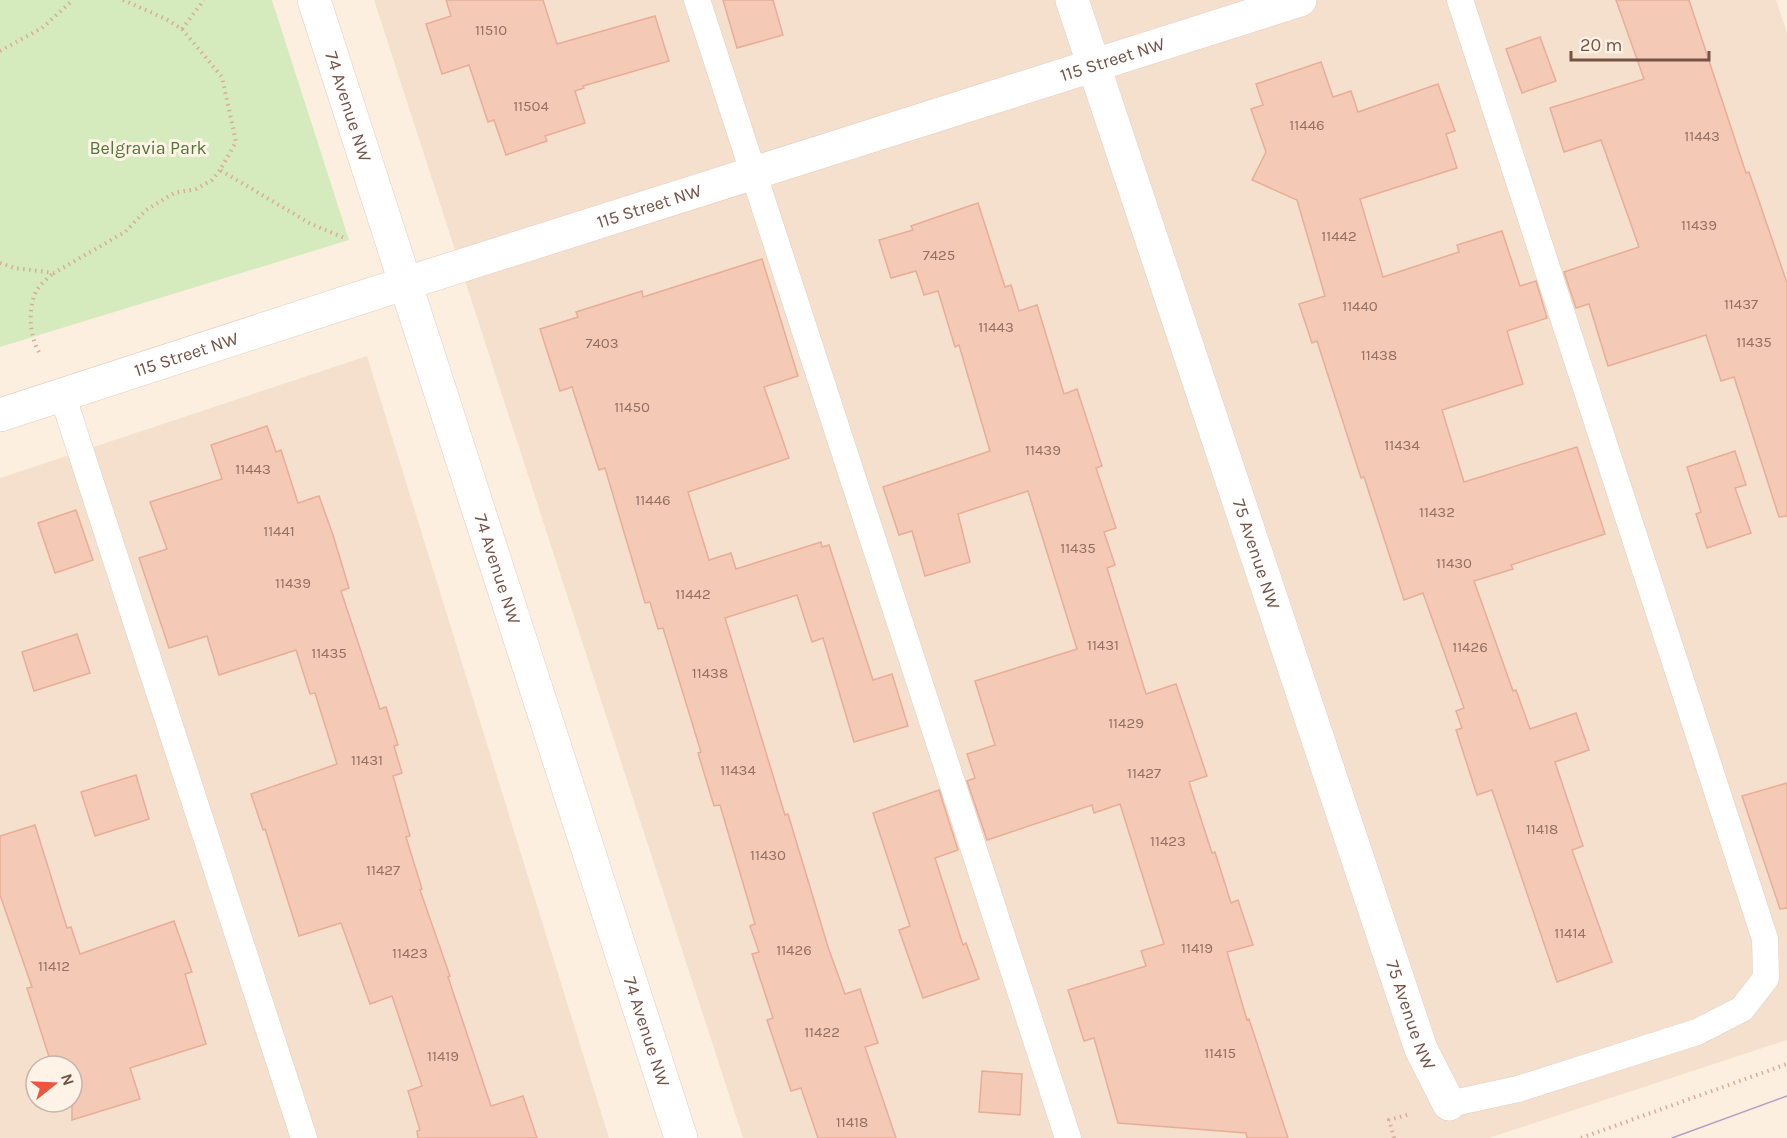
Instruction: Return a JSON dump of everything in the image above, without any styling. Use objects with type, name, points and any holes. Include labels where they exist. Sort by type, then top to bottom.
[{"type":"street","name":"74 Avenue NW","points":[[314,0],[681,1138]]},
{"type":"street","name":"75 Avenue NW","points":[[1072,0],[1421,1049],[1449,1104]]},
{"type":"street","name":"115 Street NW","points":[[0,415],[406,283],[1300,0]]},
{"type":"lane","points":[[697,0],[1068,1138]]},
{"type":"lane","points":[[1449,1104],[1518,1089],[1697,1032],[1742,1009],[1766,978],[1765,939],[1460,0]]},
{"type":"lane","points":[[62,394],[304,1138]]},
{"type":"path","points":[[0,51],[42,28],[73,0]]},
{"type":"path","points":[[39,352],[35,346],[29,320],[37,288],[54,273],[125,232],[146,210],[174,193],[196,189],[212,180],[236,142],[222,77],[182,28],[123,0]]},
{"type":"path","points":[[182,28],[204,0]]},
{"type":"path","points":[[220,170],[311,224],[349,240]]},
{"type":"path","points":[[0,263],[15,268],[54,273]]},
{"type":"path","points":[[1581,1138],[1787,1064]]},
{"type":"shaded area","points":[[374,0],[1776,0],[1787,33],[1787,1040],[1489,1138],[743,1138]]},
{"type":"shaded area","points":[[367,356],[609,1138],[0,1138],[0,478]]},
{"type":"green space","name":"Belgravia Park","points":[[0,0],[272,0],[349,240],[0,347]]},
{"type":"building","points":[[446,0],[543,0],[557,44],[655,16],[669,61],[583,86],[584,88],[575,91],[585,123],[545,136],[547,141],[506,155],[494,120],[488,122],[469,65],[442,74],[426,24],[451,16]]},
{"type":"building","points":[[723,0],[773,0],[783,35],[737,48]]},
{"type":"building","points":[[1616,0],[1689,0],[1746,173],[1749,172],[1787,283],[1787,516],[1779,517],[1734,377],[1721,381],[1706,335],[1608,366],[1589,304],[1576,308],[1564,272],[1639,247],[1601,140],[1564,152],[1550,108],[1644,79]]},
{"type":"building","points":[[1540,37],[1556,81],[1522,93],[1506,49]]},
{"type":"building","points":[[1321,62],[1333,97],[1351,91],[1358,112],[1438,84],[1455,131],[1446,134],[1457,168],[1360,199],[1383,277],[1459,252],[1457,245],[1502,231],[1520,286],[1536,281],[1547,318],[1507,331],[1523,384],[1442,410],[1464,482],[1577,447],[1605,534],[1511,565],[1513,569],[1474,581],[1513,691],[1516,690],[1530,729],[1576,713],[1589,750],[1555,762],[1583,846],[1572,850],[1612,962],[1557,982],[1492,790],[1477,795],[1456,730],[1462,728],[1456,711],[1464,708],[1423,593],[1404,600],[1364,477],[1361,478],[1317,341],[1312,343],[1299,304],[1325,296],[1297,200],[1252,180],[1266,152],[1251,109],[1263,105],[1256,84]]},
{"type":"building","points":[[978,203],[1005,287],[1011,285],[1019,311],[1037,305],[1064,394],[1077,389],[1102,466],[1096,468],[1116,528],[1104,532],[1115,565],[1107,568],[1146,694],[1176,684],[1207,776],[1189,782],[1231,903],[1238,900],[1253,945],[1227,952],[1247,1020],[1249,1019],[1288,1138],[1247,1138],[1246,1133],[1118,1123],[1094,1038],[1084,1041],[1068,990],[1146,966],[1141,951],[1164,944],[1120,804],[1094,813],[1092,805],[987,840],[967,781],[975,778],[967,754],[995,745],[975,681],[1077,649],[1028,491],[958,514],[970,562],[925,576],[912,531],[899,535],[883,487],[990,451],[959,345],[955,347],[938,291],[924,295],[916,271],[891,278],[879,240],[913,230],[911,226]]},
{"type":"building","points":[[762,259],[798,376],[764,387],[789,458],[688,492],[709,560],[731,553],[736,569],[821,542],[822,547],[829,545],[873,680],[892,674],[908,726],[854,742],[823,638],[812,642],[797,595],[725,618],[828,947],[845,994],[860,989],[878,1043],[865,1047],[896,1138],[818,1138],[801,1088],[791,1091],[767,1020],[773,1018],[752,954],[759,952],[750,926],[755,924],[720,805],[714,806],[698,753],[701,752],[663,628],[658,629],[650,602],[645,603],[605,468],[599,470],[572,387],[560,391],[540,329],[578,317],[576,312],[642,291],[643,297]]},
{"type":"building","points":[[267,426],[276,452],[281,450],[298,503],[319,496],[333,535],[349,588],[341,591],[380,709],[386,707],[398,745],[394,746],[402,773],[393,776],[410,836],[406,837],[422,889],[420,890],[491,1106],[523,1096],[537,1138],[418,1138],[417,1131],[420,1130],[408,1091],[422,1086],[392,996],[370,1004],[341,923],[299,936],[265,829],[263,830],[251,794],[337,764],[315,693],[310,694],[296,650],[219,675],[207,636],[169,648],[139,558],[167,549],[150,502],[222,479],[211,445]]},
{"type":"building","points":[[1735,451],[1746,485],[1735,488],[1751,533],[1707,548],[1696,514],[1701,512],[1687,467]]},
{"type":"building","points":[[76,510],[93,560],[55,573],[38,523]]},
{"type":"building","points":[[77,634],[90,673],[34,691],[22,652]]},
{"type":"building","points":[[136,775],[149,819],[95,836],[81,792]]},
{"type":"building","points":[[1787,783],[1787,908],[1780,909],[1742,796]]},
{"type":"building","points":[[939,790],[958,850],[935,858],[963,945],[966,943],[979,979],[923,998],[899,930],[910,926],[873,813]]},
{"type":"building","points":[[35,825],[67,928],[71,927],[80,954],[174,921],[192,972],[185,974],[206,1044],[130,1068],[140,1099],[72,1120],[72,1114],[84,1114],[84,1054],[48,1054],[27,988],[32,987],[0,895],[0,836]]},
{"type":"building","points":[[982,1071],[1022,1074],[1020,1115],[979,1112]]},
{"type":"tram line","points":[[1672,1138],[1787,1096]]}]
